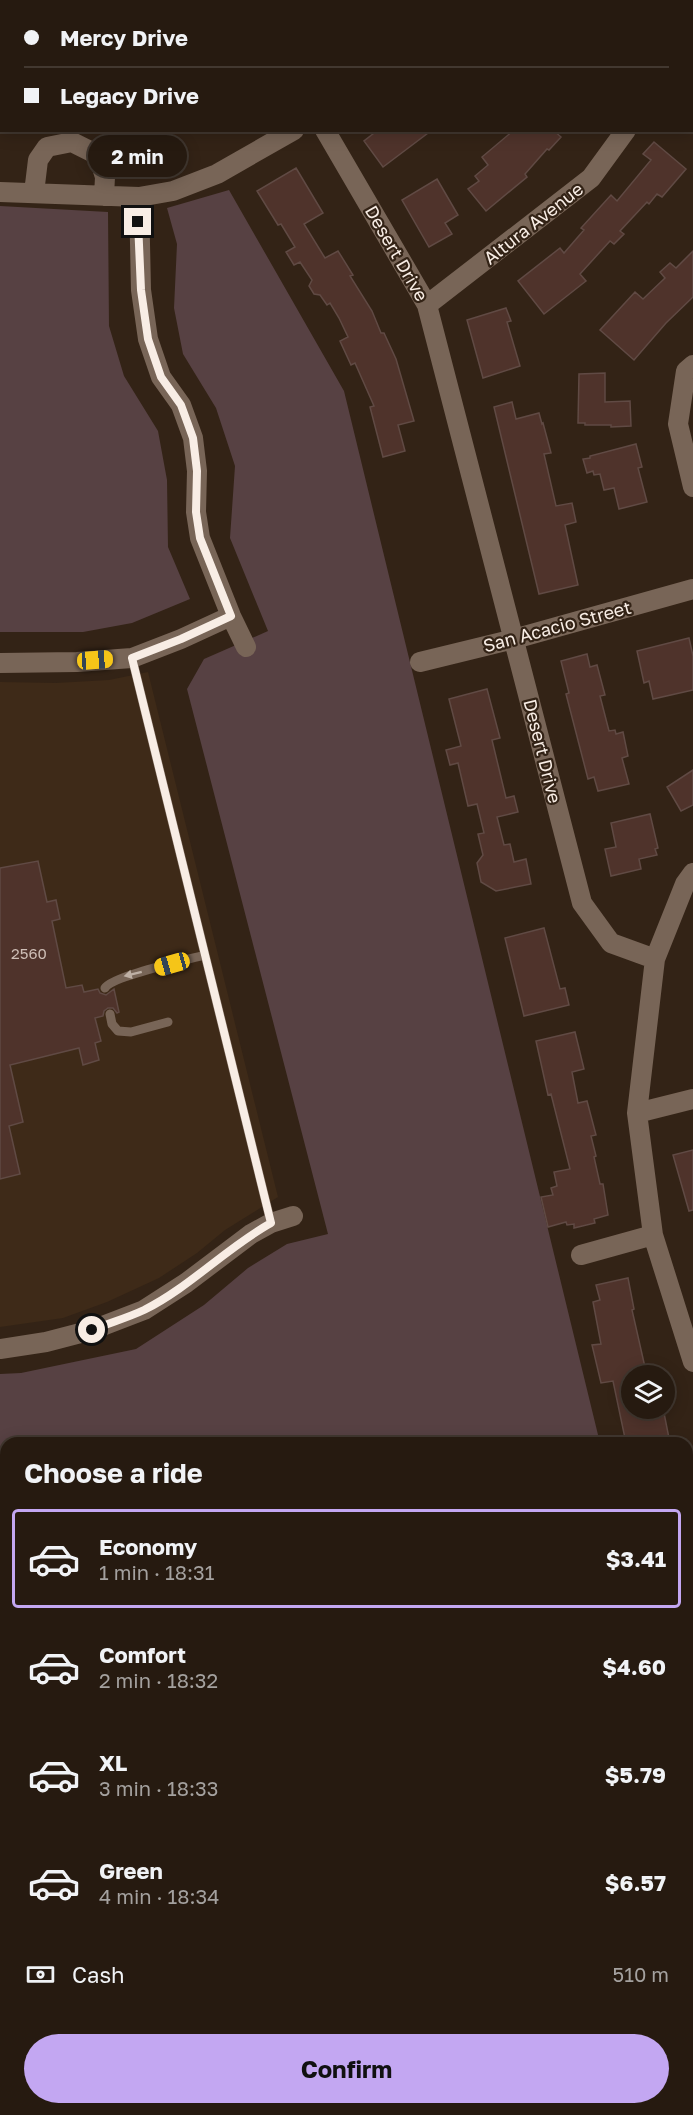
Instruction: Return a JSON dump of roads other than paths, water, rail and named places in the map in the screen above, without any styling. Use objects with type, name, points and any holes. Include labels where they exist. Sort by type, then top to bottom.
[{"type":"street","points":[[0,192],[139,197],[173,190],[217,174],[290,132]]},
{"type":"street","name":"Desert Drive","points":[[326,132],[427,304],[582,903],[611,943],[655,959]]},
{"type":"street","name":"Altura Avenue","points":[[427,304],[591,178],[625,132]]},
{"type":"street","points":[[34,194],[38,160],[47,147],[72,142],[98,155],[105,177],[104,196]]},
{"type":"street","points":[[139,197],[141,290],[148,339],[161,377],[181,405],[193,438],[197,471],[196,512],[200,538],[246,647]]},
{"type":"street","points":[[693,365],[686,371],[678,424],[693,486]]},
{"type":"street","name":"San Acacio Street","points":[[420,662],[514,639],[693,589]]},
{"type":"street","points":[[0,663],[76,662],[132,658],[231,616]]},
{"type":"street","points":[[693,873],[685,884],[655,959],[637,1113],[653,1235],[693,1362]]},
{"type":"street","points":[[637,1113],[693,1099]]},
{"type":"street","points":[[0,1349],[46,1342],[80,1333],[144,1310],[186,1283],[251,1234],[271,1223],[293,1216]]},
{"type":"street","points":[[581,1255],[653,1235]]},
{"type":"lane","points":[[132,658],[271,1223]]},
{"type":"lane","points":[[105,988],[108,983],[127,975],[205,955]]},
{"type":"lane","points":[[110,1014],[112,1024],[118,1031],[131,1032],[168,1022]]}]
